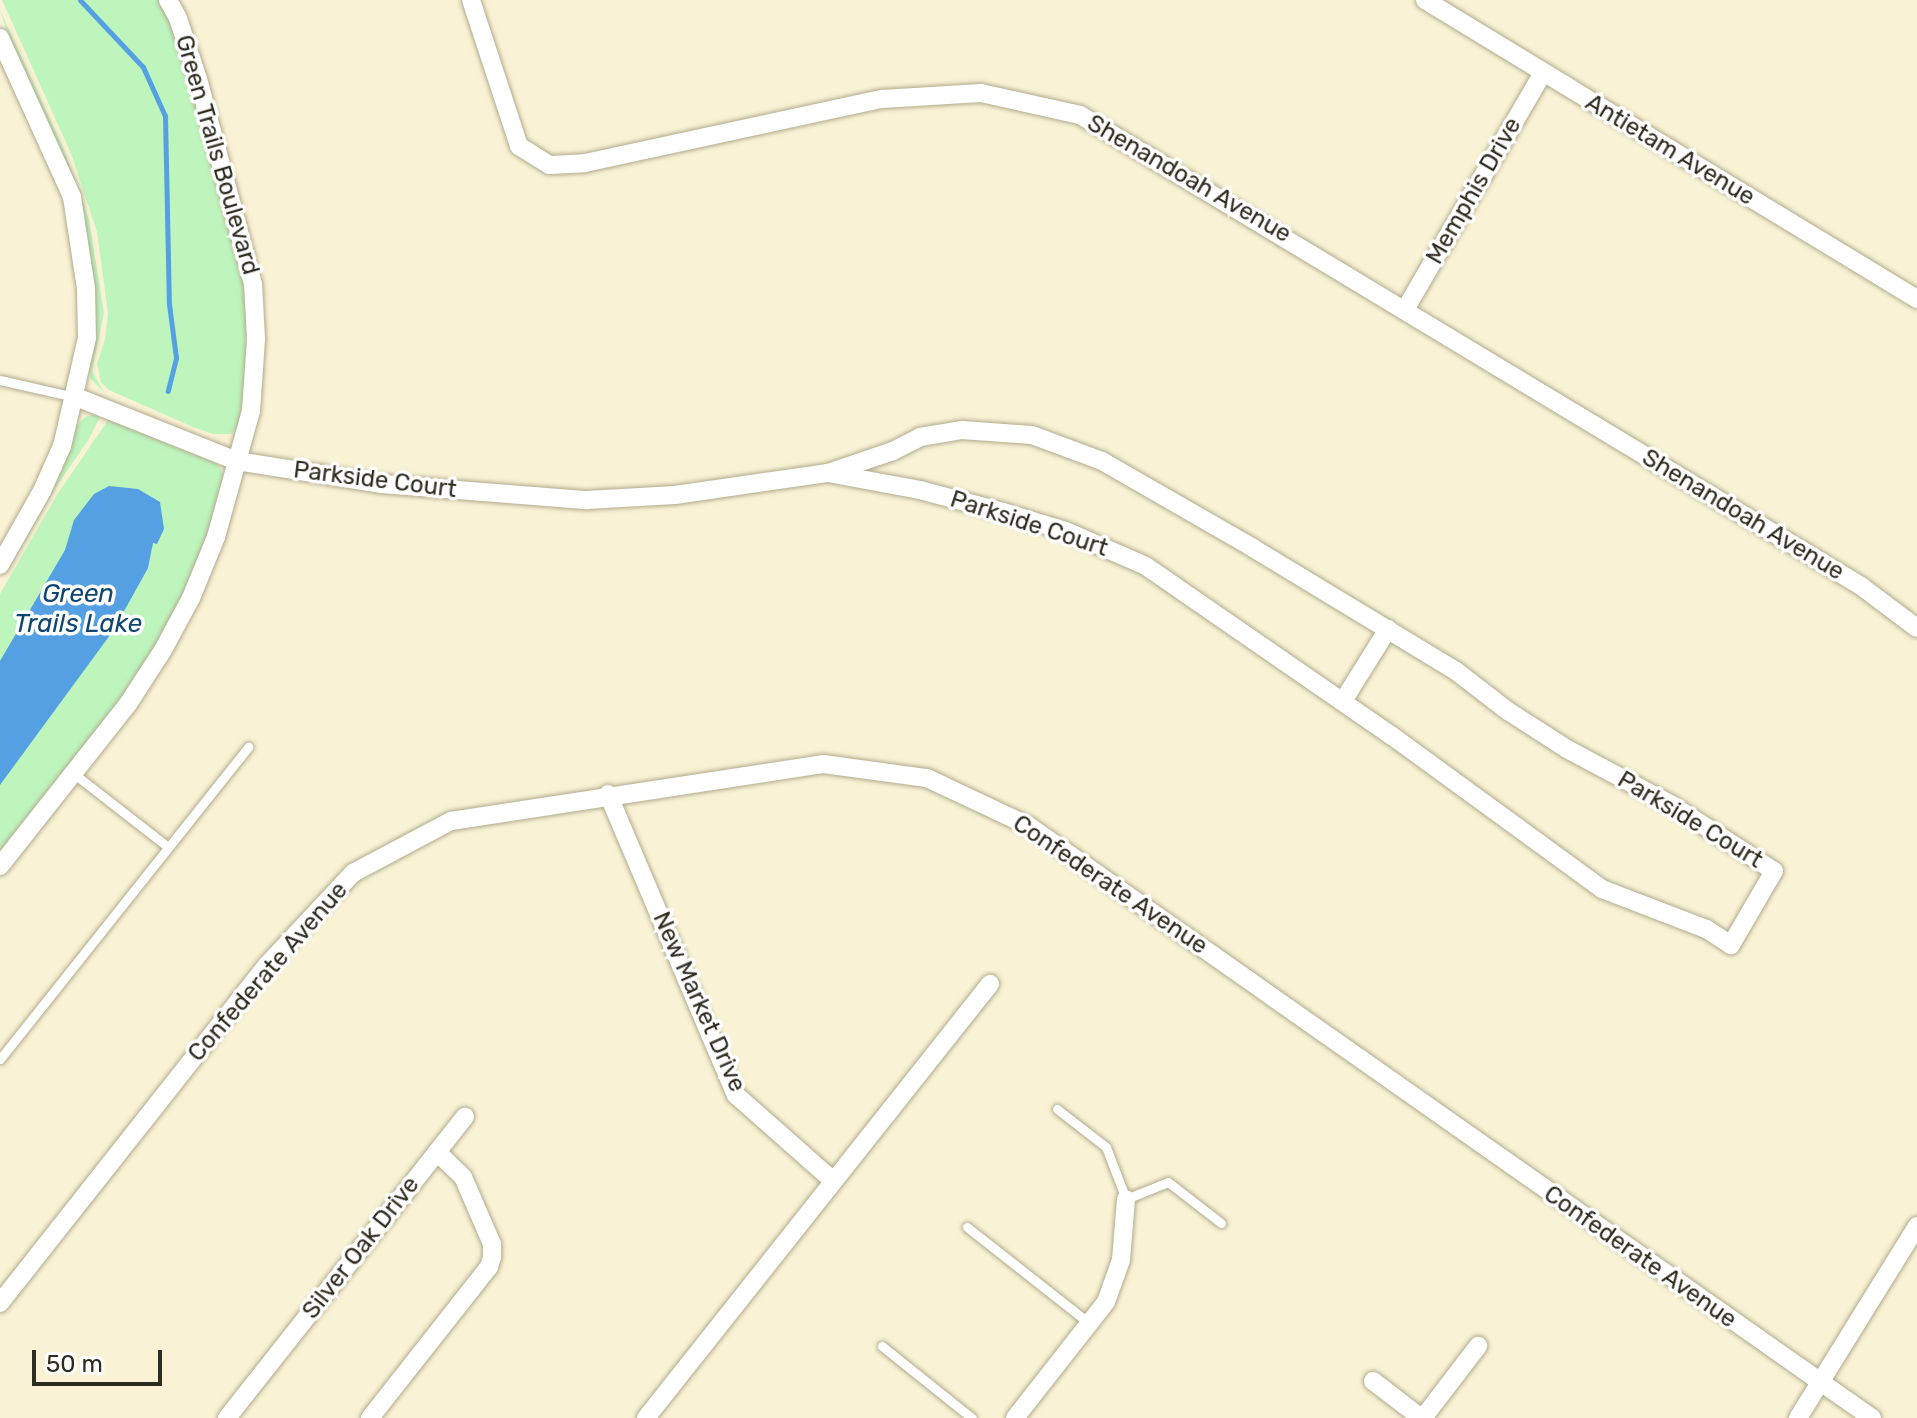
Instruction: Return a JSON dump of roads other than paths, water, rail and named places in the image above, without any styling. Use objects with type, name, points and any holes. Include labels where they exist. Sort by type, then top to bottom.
[{"type":"street","name":"Green Trails Boulevard","points":[[0,866],[128,704],[163,650],[191,598],[216,537],[251,411],[256,339],[253,284],[198,79],[178,18],[168,0]]},
{"type":"street","name":"Shenandoah Avenue","points":[[471,0],[519,146],[550,165],[585,163],[882,99],[981,93],[1080,115],[1406,308],[1861,586],[1917,628]]},
{"type":"street","name":"Antietam Avenue","points":[[1425,0],[1917,299]]},
{"type":"street","points":[[0,38],[72,197],[81,234],[87,338],[76,397],[48,479],[0,565]]},
{"type":"street","name":"Memphis Drive","points":[[1406,308],[1543,73]]},
{"type":"street","name":"Parkside Court","points":[[76,397],[237,461],[382,484],[587,500],[675,495],[828,473],[893,451],[920,437],[962,430],[1032,435],[1102,461],[1388,629],[1456,671],[1508,711],[1567,749],[1672,805],[1774,871],[1731,945],[1706,929],[1602,889],[1174,583],[1110,549],[1003,512],[920,490],[828,473]]},
{"type":"street","points":[[1343,701],[1388,629]]},
{"type":"street","name":"Confederate Avenue","points":[[0,1303],[267,965],[353,873],[451,821],[608,794],[823,764],[927,778],[1029,826],[1820,1385],[1872,1418]]},
{"type":"street","name":"New Market Drive","points":[[608,794],[736,1095],[832,1180]]},
{"type":"street","points":[[646,1418],[990,984]]},
{"type":"street","name":"Silver Oak Drive","points":[[227,1418],[465,1117]]},
{"type":"street","points":[[370,1418],[489,1267],[492,1257],[492,1244],[463,1177],[437,1152]]},
{"type":"street","points":[[1015,1418],[1106,1302],[1121,1260],[1126,1199]]},
{"type":"street","points":[[1798,1418],[1917,1226]]},
{"type":"street","points":[[1373,1381],[1422,1418],[1478,1346]]},
{"type":"lane","points":[[0,380],[76,397]]},
{"type":"lane","points":[[0,1059],[248,747]]},
{"type":"lane","points":[[73,773],[168,847]]},
{"type":"lane","points":[[1057,1109],[1106,1147],[1126,1199],[1168,1182],[1221,1223]]},
{"type":"lane","points":[[967,1227],[1089,1323]]},
{"type":"lane","points":[[882,1346],[972,1418]]},
{"type":"water","name":"Green Trails Lake","points":[[109,486],[138,489],[160,502],[164,529],[157,544],[153,543],[148,568],[113,631],[0,785],[0,661],[65,550],[74,520],[94,494]]},
{"type":"waterway","points":[[80,0],[143,67],[165,116],[169,304],[176,358],[168,391]]}]
